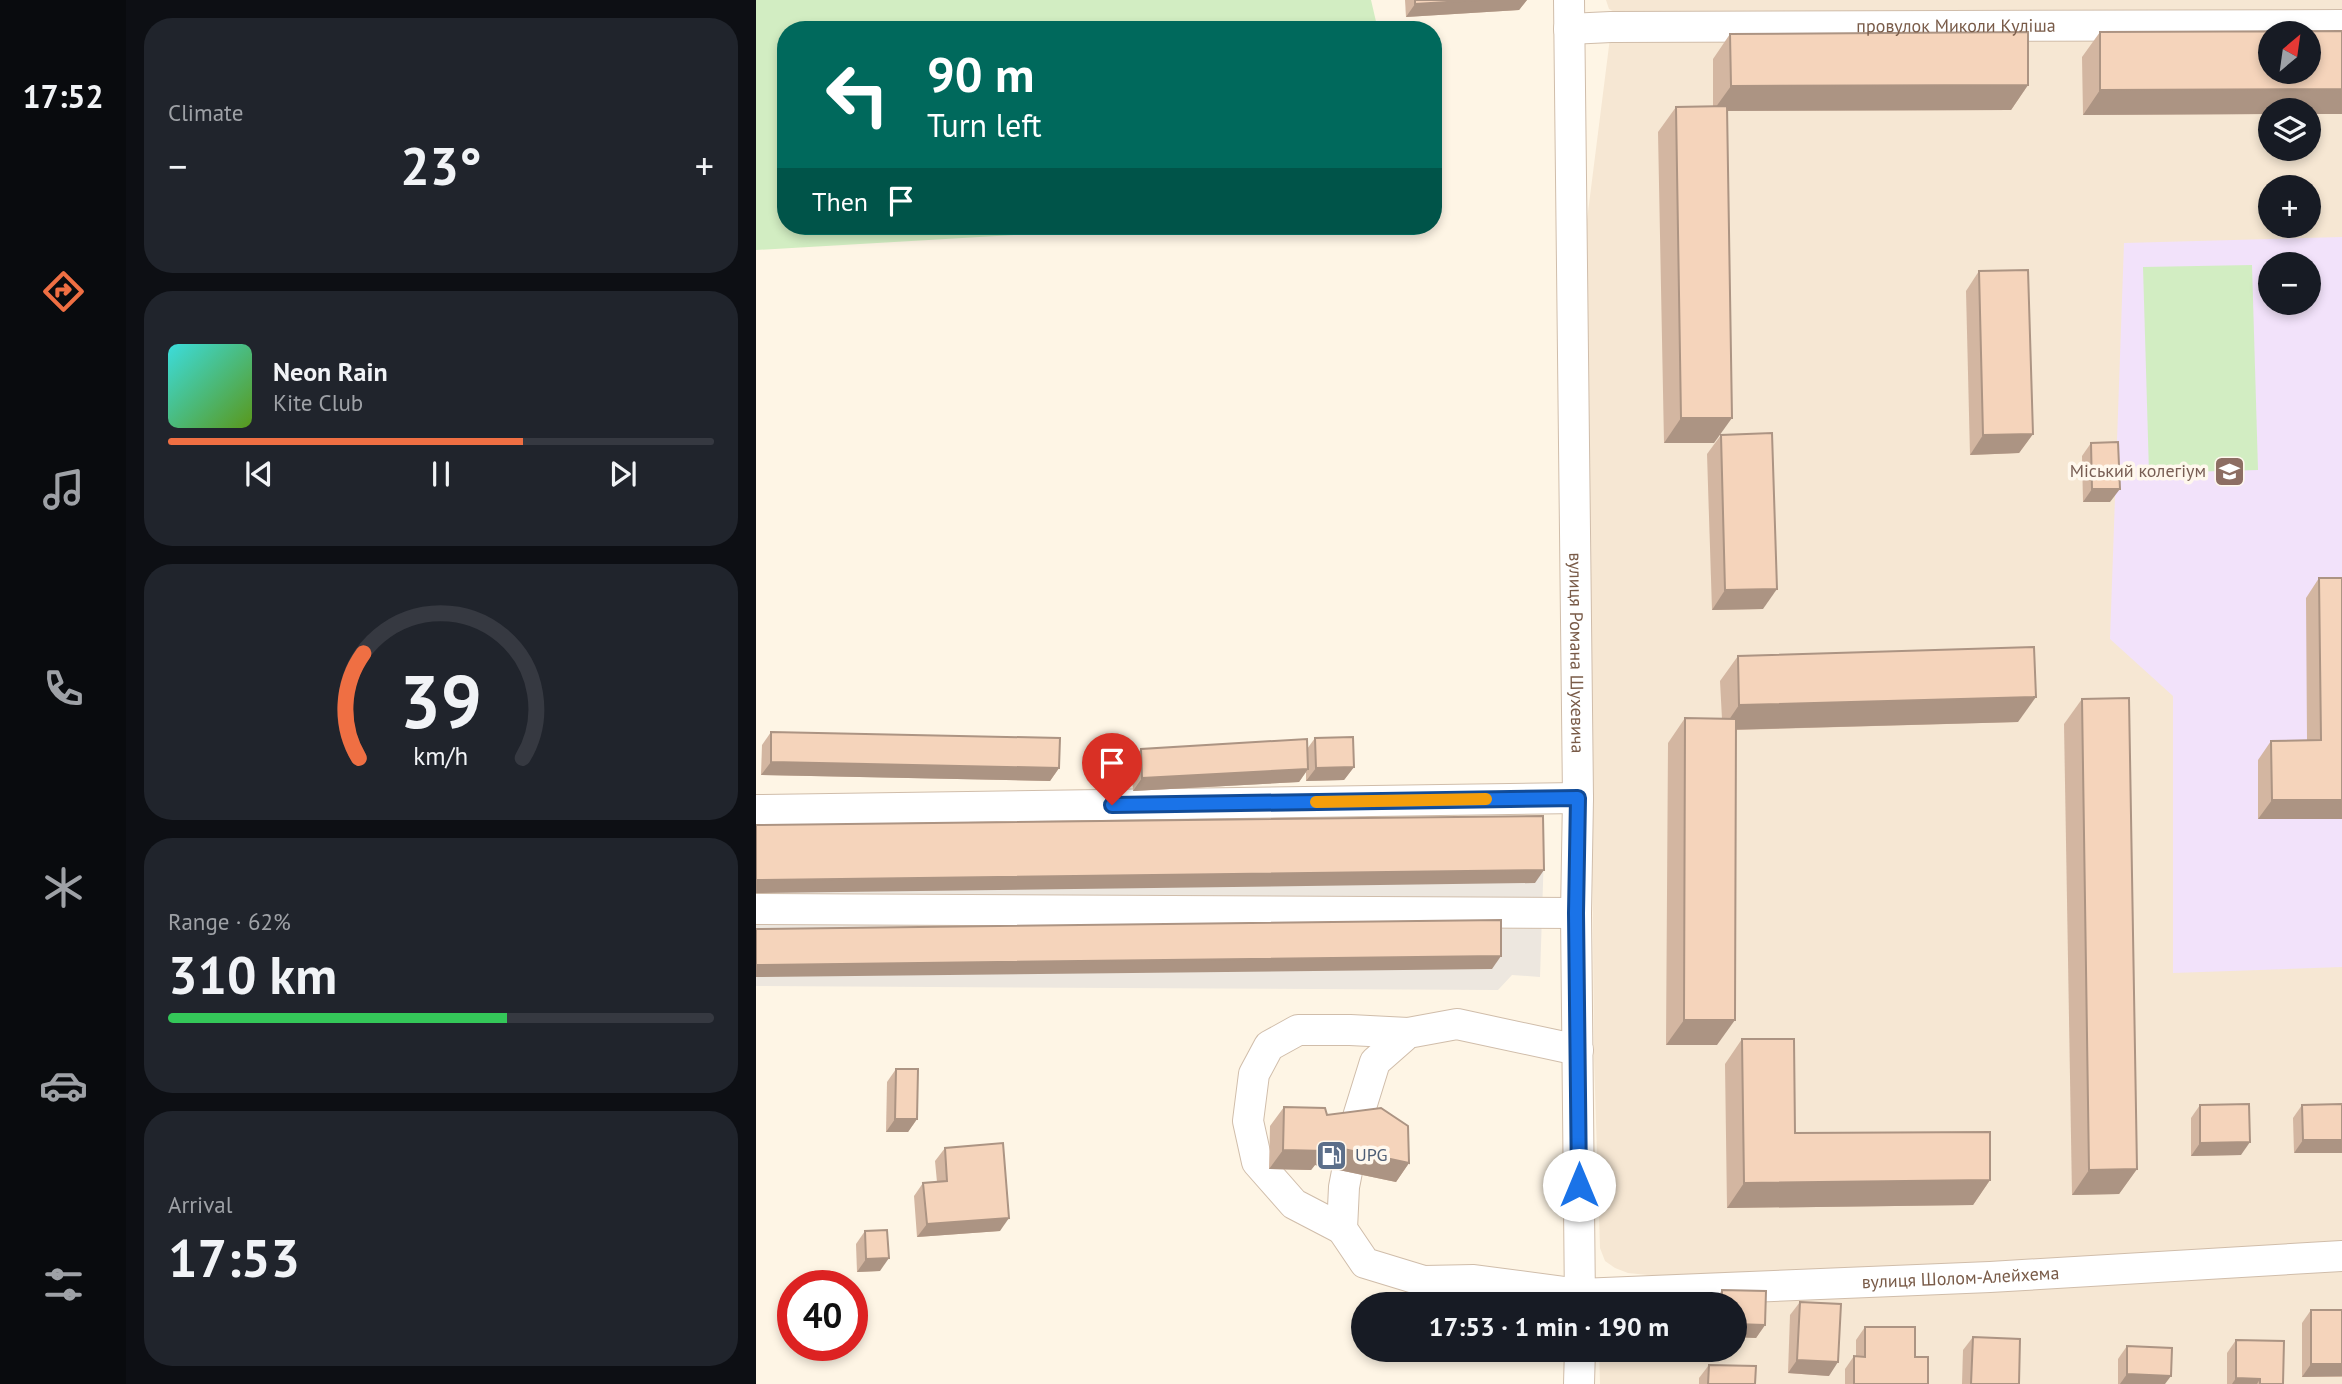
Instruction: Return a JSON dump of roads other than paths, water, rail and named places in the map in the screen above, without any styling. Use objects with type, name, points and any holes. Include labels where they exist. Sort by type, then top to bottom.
[{"type":"street","name":"провулок Миколи Куліша","points":[[1569,14],[1625,27],[2342,25]]},
{"type":"street","name":"вулиця Романа Шухевича","points":[[1569,14],[1578,798],[1576,913],[1580,1292]]},
{"type":"street","points":[[756,810],[1578,798]]},
{"type":"street","points":[[756,909],[1576,913]]},
{"type":"street","points":[[1408,1033],[1375,1062],[1357,1120],[1344,1187],[1342,1229],[1294,1204],[1257,1162],[1248,1121],[1254,1074],[1269,1046],[1298,1030],[1408,1033],[1457,1024],[1578,1050]]},
{"type":"street","name":"вулиця Шолом-Алейхема","points":[[1342,1229],[1365,1263],[1424,1281],[1474,1280],[1541,1292]]},
{"type":"street","name":"вулиця Шолом-Алейхема","points":[[1710,1292],[2342,1256]]},
{"type":"street","points":[[1580,1362],[1580,1384]]},
{"type":"place","name":"Міський колегіум","points":[[2229,471]]},
{"type":"place","name":"UPG","points":[[1332,1155]]}]
